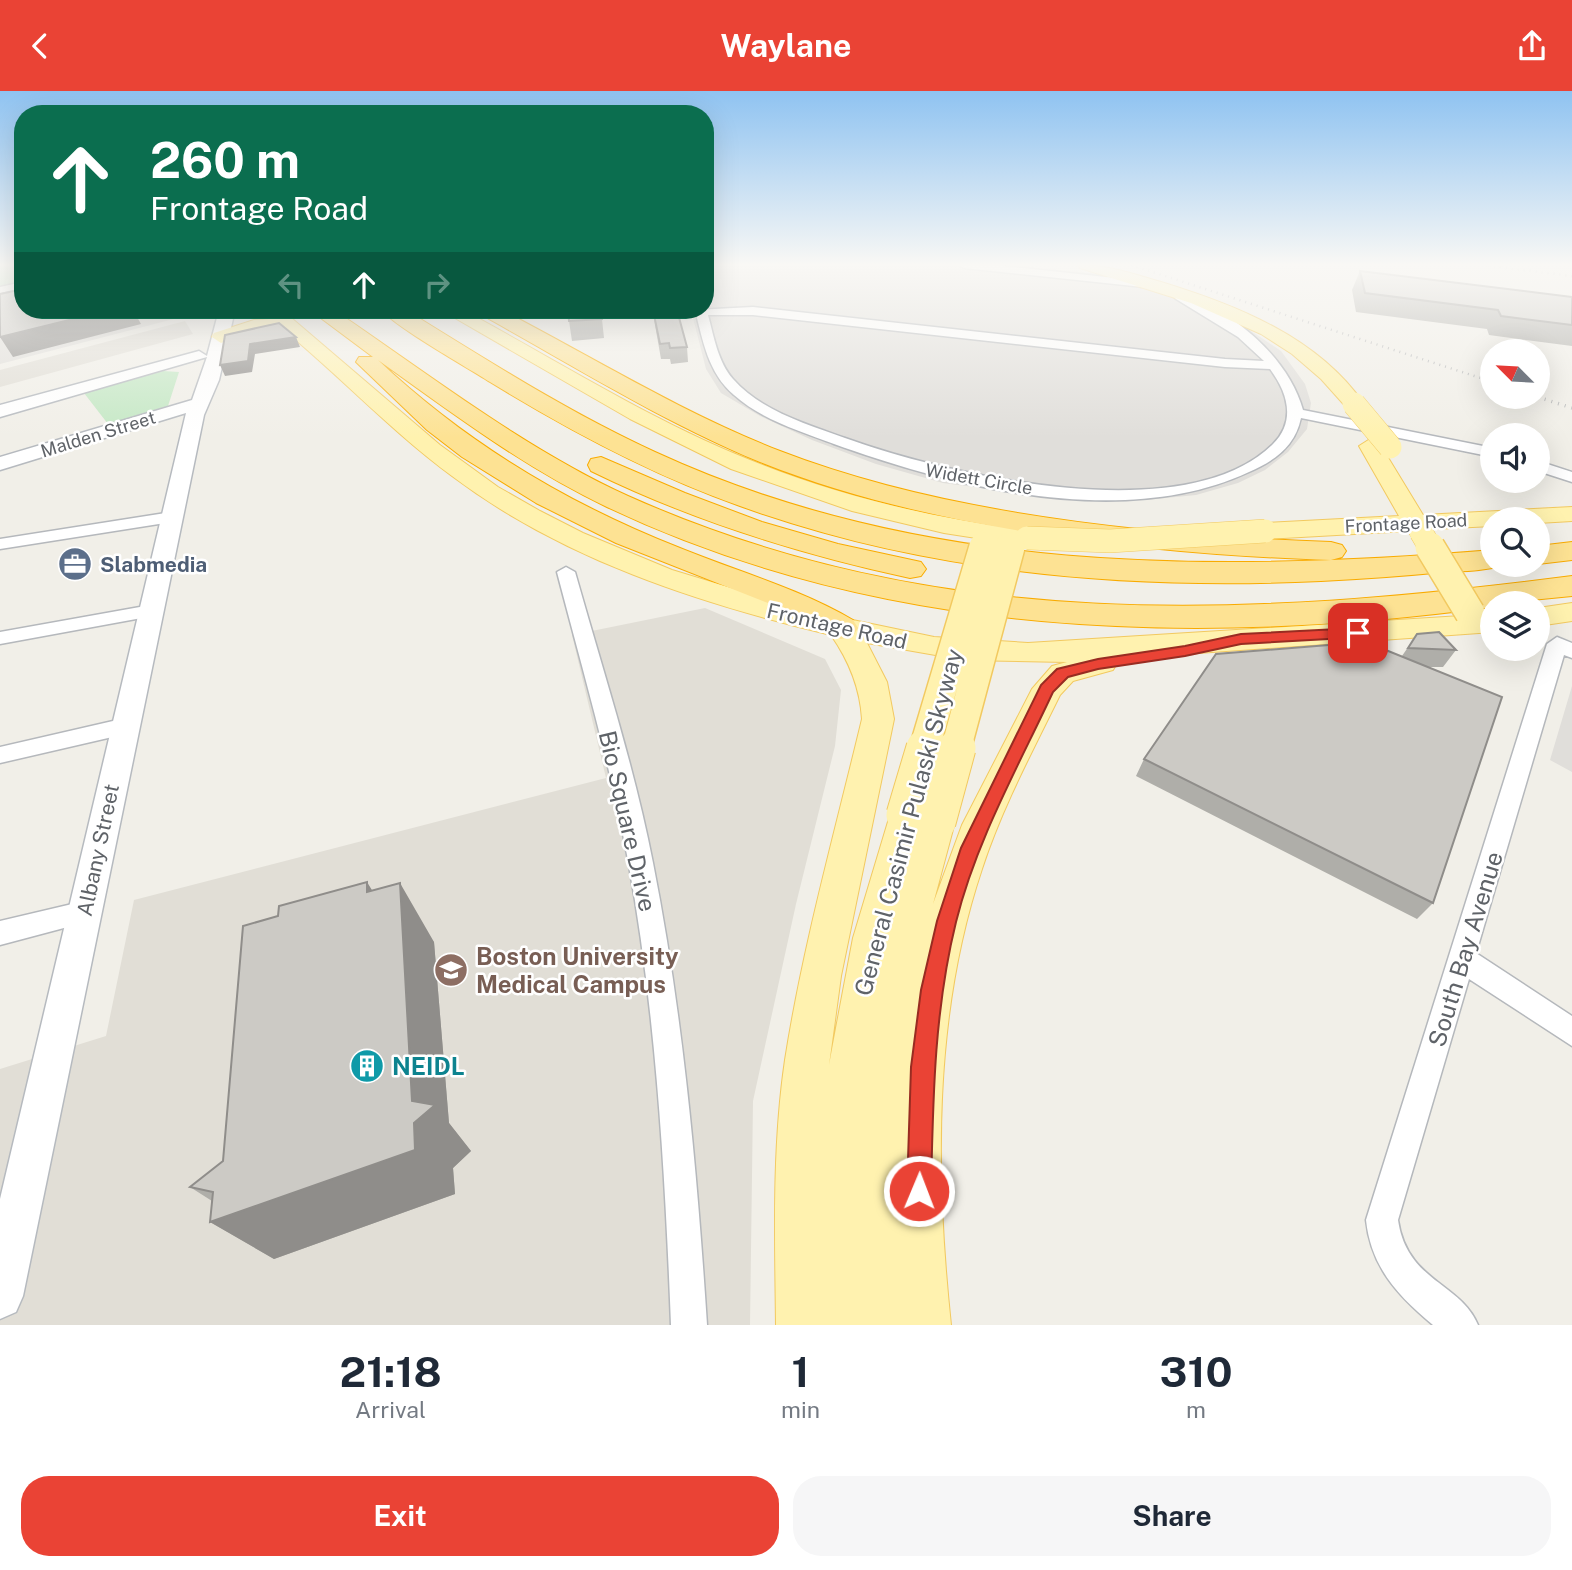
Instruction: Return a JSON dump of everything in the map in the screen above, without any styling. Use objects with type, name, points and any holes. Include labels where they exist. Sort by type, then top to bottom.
[{"type":"highway","points":[[348,323],[359,355],[407,402],[451,439],[492,467],[615,531],[794,600],[841,628]]},
{"type":"highway","points":[[356,323],[520,445],[581,482],[697,536],[796,569],[907,595],[1053,613],[1188,617],[1369,609],[1572,586]]},
{"type":"highway","points":[[361,323],[613,458],[731,505],[999,561],[1127,573],[1306,575],[1480,560]]},
{"type":"highway","points":[[412,323],[539,401],[646,458],[746,498],[841,527]]},
{"type":"highway","points":[[444,323],[568,394],[701,457],[809,494],[900,515]]},
{"type":"highway","points":[[511,323],[735,441],[813,471],[908,499],[988,515],[1105,533],[1248,548],[1480,551]]},
{"type":"main road","name":"Albany Street","points":[[197,404],[194,377],[208,323]]},
{"type":"main road","name":"Albany Street","points":[[0,1296],[11,1199],[85,912],[197,404],[209,383],[224,323]]},
{"type":"main road","points":[[221,337],[262,323]]},
{"type":"main road","name":"Frontage Road","points":[[287,323],[458,469],[541,522],[601,551],[677,581],[765,610],[933,647],[1009,653],[1083,651],[1480,617]]},
{"type":"main road","name":"Frontage Road","points":[[473,323],[702,447],[784,481],[900,515],[1005,538],[1118,540],[1265,531],[1429,527],[1572,514]]},
{"type":"main road","points":[[1251,323],[1268,330],[1321,365],[1354,404],[1480,610]]},
{"type":"main road","points":[[0,411],[199,356]]},
{"type":"main road","name":"Malden Street","points":[[0,464],[197,404]]},
{"type":"main road","name":"General Casimir Pulaski Skyway","points":[[840,1325],[841,1174],[852,1052],[867,965],[921,818],[1005,538]]},
{"type":"main road","points":[[1550,615],[1572,612]]},
{"type":"main road","points":[[802,1325],[799,1166],[810,1039],[878,719],[877,694],[869,671],[841,628]]},
{"type":"main road","points":[[925,1325],[919,1217],[922,1067],[939,951],[971,848],[1047,689],[1063,673],[1098,664],[1185,651],[1241,639]]},
{"type":"main road","name":"General Casimir Pulaski Skyway","points":[[891,1325],[883,1197],[887,1051],[921,818]]},
{"type":"street","name":"Widett Circle","points":[[706,323],[721,372],[734,389],[757,405],[796,424],[880,456],[989,483],[1057,492],[1110,494],[1152,492],[1212,482],[1245,470],[1273,452],[1291,432],[1296,410]]},
{"type":"street","points":[[858,323],[1225,363],[1275,365]]},
{"type":"street","points":[[1226,323],[1249,339],[1275,365],[1291,387],[1296,410],[1480,450]]},
{"type":"street","points":[[1550,469],[1572,477]]},
{"type":"street","points":[[0,544],[172,517]]},
{"type":"street","name":"Bio Square Drive","points":[[566,572],[623,782],[648,900],[671,1081],[689,1325]]},
{"type":"street","points":[[0,638],[151,611]]},
{"type":"street","name":"South Bay Avenue","points":[[1460,1325],[1399,1271],[1382,1235],[1382,1220],[1462,959],[1564,648]]},
{"type":"street","points":[[0,755],[126,726]]},
{"type":"street","points":[[0,933],[85,912]]},
{"type":"street","points":[[1462,959],[1572,1031]]},
{"type":"shaded area","points":[[0,323],[160,323],[0,364]]},
{"type":"shaded area","points":[[179,323],[186,323],[193,334],[0,387],[0,370]]},
{"type":"shaded area","points":[[694,323],[1239,323],[1281,351],[1305,384],[1311,403],[1307,429],[1288,452],[1265,470],[1238,483],[1196,495],[1145,500],[1079,500],[943,483],[876,464],[812,440],[760,416],[721,393],[706,369]]},
{"type":"shaded area","name":"Boston University Medical Campus","points":[[705,608],[825,659],[841,690],[835,746],[796,904],[753,1101],[750,1325],[0,1325],[0,1069],[106,1036],[134,900],[606,778],[572,635]]},
{"type":"shaded area","points":[[1572,686],[1572,772],[1550,760]]},
{"type":"green space","points":[[163,371],[179,372],[168,406],[108,424],[84,393]]},
{"type":"building","points":[[0,323],[59,323],[0,337]]},
{"type":"building","points":[[279,323],[296,337],[250,344],[248,361],[220,365],[225,335]]},
{"type":"building","points":[[656,323],[680,323],[687,347],[670,348],[669,343],[660,344]]},
{"type":"building","points":[[1439,632],[1456,650],[1408,648],[1417,634]]},
{"type":"building","points":[[1366,642],[1502,697],[1433,903],[1144,759],[1216,654]]},
{"type":"building","points":[[367,882],[367,892],[400,883],[412,1101],[435,1105],[414,1123],[415,1150],[210,1222],[213,1192],[190,1187],[223,1161],[243,926],[278,916],[279,906]]},
{"type":"railway","points":[[1309,323],[1480,378]]},
{"type":"railway","points":[[1550,401],[1572,408]]},
{"type":"place","name":"Slabmedia","points":[[75,564]]},
{"type":"place","name":"Boston University Medical Campus","points":[[451,970]]},
{"type":"place","name":"NEIDL","points":[[367,1066]]},
{"type":"route","points":[[919,1191],[922,1067],[939,951],[971,848],[1047,689],[1054,680],[1073,669],[1241,639],[1358,633]]}]
